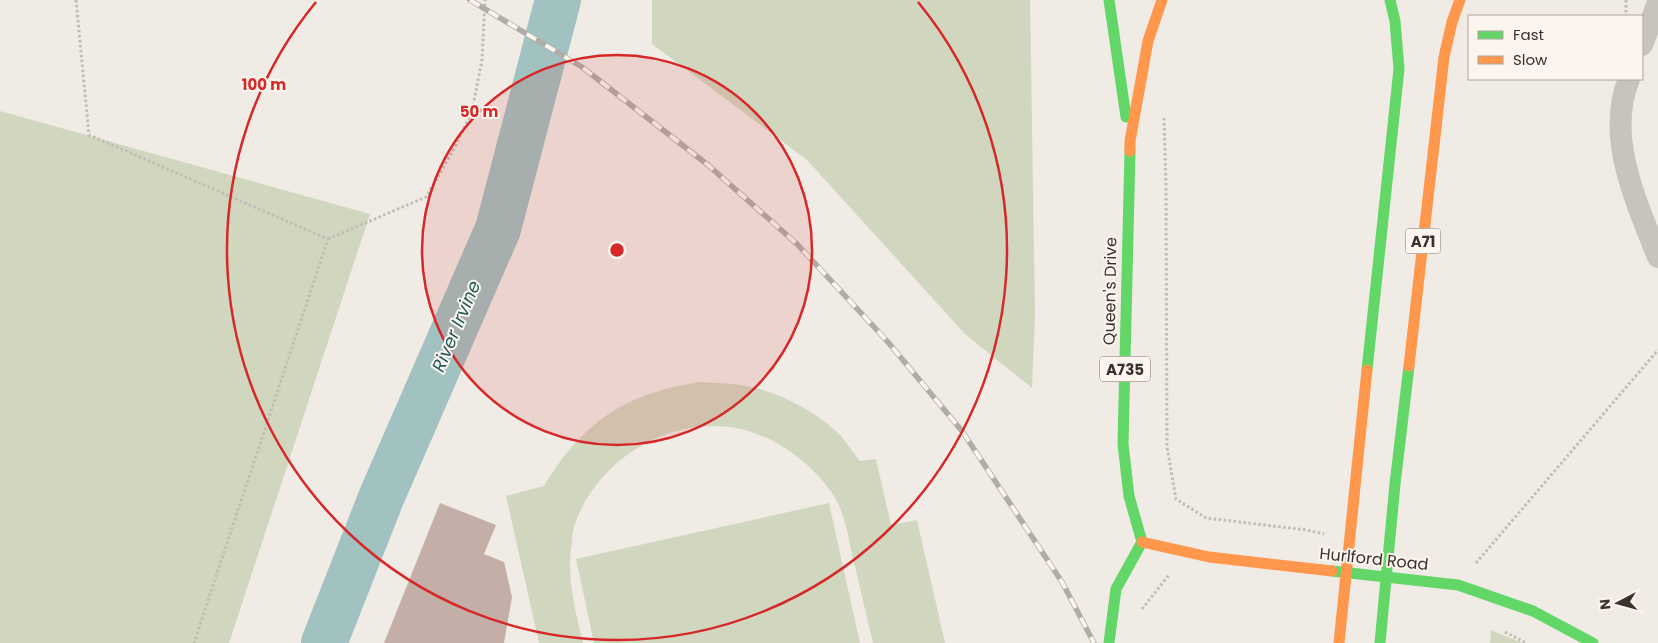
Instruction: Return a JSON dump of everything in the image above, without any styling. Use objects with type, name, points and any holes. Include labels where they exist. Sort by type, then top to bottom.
[{"type":"main road","name":"Queen's Drive","points":[[1110,0],[1130,141]]},
{"type":"main road","name":"Queen's Drive","points":[[1142,542],[1129,496],[1124,444],[1130,141],[1148,41],[1162,0]]},
{"type":"main road","name":"A71","points":[[1339,643],[1399,69],[1395,21],[1390,0]]},
{"type":"main road","name":"A71","points":[[1380,643],[1395,484],[1444,57],[1452,22],[1460,0]]},
{"type":"main road","name":"Hurlford Road","points":[[1142,542],[1209,557],[1458,584],[1533,610],[1593,643]]},
{"type":"main road","points":[[1110,643],[1116,589],[1142,542]]},
{"type":"street","points":[[1643,42],[1658,2]]},
{"type":"street","points":[[1629,80],[1620,124],[1628,181],[1658,257]]},
{"type":"path","points":[[76,0],[89,135],[328,239],[426,197],[455,147],[472,111],[482,60],[485,0]]},
{"type":"path","points":[[1626,0],[1626,15]]},
{"type":"path","points":[[1163,115],[1166,184],[1167,447],[1176,499],[1206,518],[1325,534]]},
{"type":"path","points":[[194,643],[328,239]]},
{"type":"path","points":[[1458,584],[1658,350]]},
{"type":"green space","points":[[652,0],[1030,0],[1035,314],[1032,388],[965,334],[807,160],[652,44]]},
{"type":"green space","points":[[0,111],[370,214],[229,643],[0,643]]},
{"type":"green space","points":[[699,382],[746,386],[764,390],[788,400],[812,413],[833,428],[860,461],[876,459],[891,525],[917,520],[945,643],[873,643],[843,516],[832,493],[823,481],[788,450],[760,435],[730,427],[705,426],[681,430],[658,438],[636,449],[616,464],[599,481],[585,501],[575,524],[570,555],[574,605],[583,643],[539,643],[506,496],[544,486],[574,444],[608,414],[627,403],[649,394]]},
{"type":"green space","points":[[829,503],[860,643],[594,643],[576,559]]},
{"type":"green space","points":[[1491,630],[1522,643],[1490,643]]},
{"type":"building","points":[[440,503],[496,525],[484,554],[504,562],[512,597],[504,643],[384,643]]},
{"type":"waterway","name":"River Irvine","points":[[324,643],[381,498],[498,229],[558,0]]},
{"type":"railway","points":[[470,0],[582,67],[708,165],[797,244],[887,341],[962,431],[1062,582],[1094,643]]},
{"type":"traffic: fast","points":[[1109,0],[1126,117]]},
{"type":"traffic: fast","points":[[1367,370],[1399,69],[1395,21],[1390,0]]},
{"type":"traffic: fast","points":[[1109,643],[1116,589],[1142,542],[1129,496],[1123,444],[1130,151]]},
{"type":"traffic: fast","points":[[1380,643],[1395,484],[1409,366]]},
{"type":"traffic: fast","points":[[1332,571],[1458,585],[1533,611],[1593,643]]},
{"type":"traffic: slow","points":[[1130,151],[1130,141],[1148,41],[1162,0]]},
{"type":"traffic: slow","points":[[1409,366],[1444,57],[1452,22],[1460,0]]},
{"type":"traffic: slow","points":[[1339,643],[1367,370]]},
{"type":"traffic: slow","points":[[1142,542],[1209,557],[1332,571]]}]
